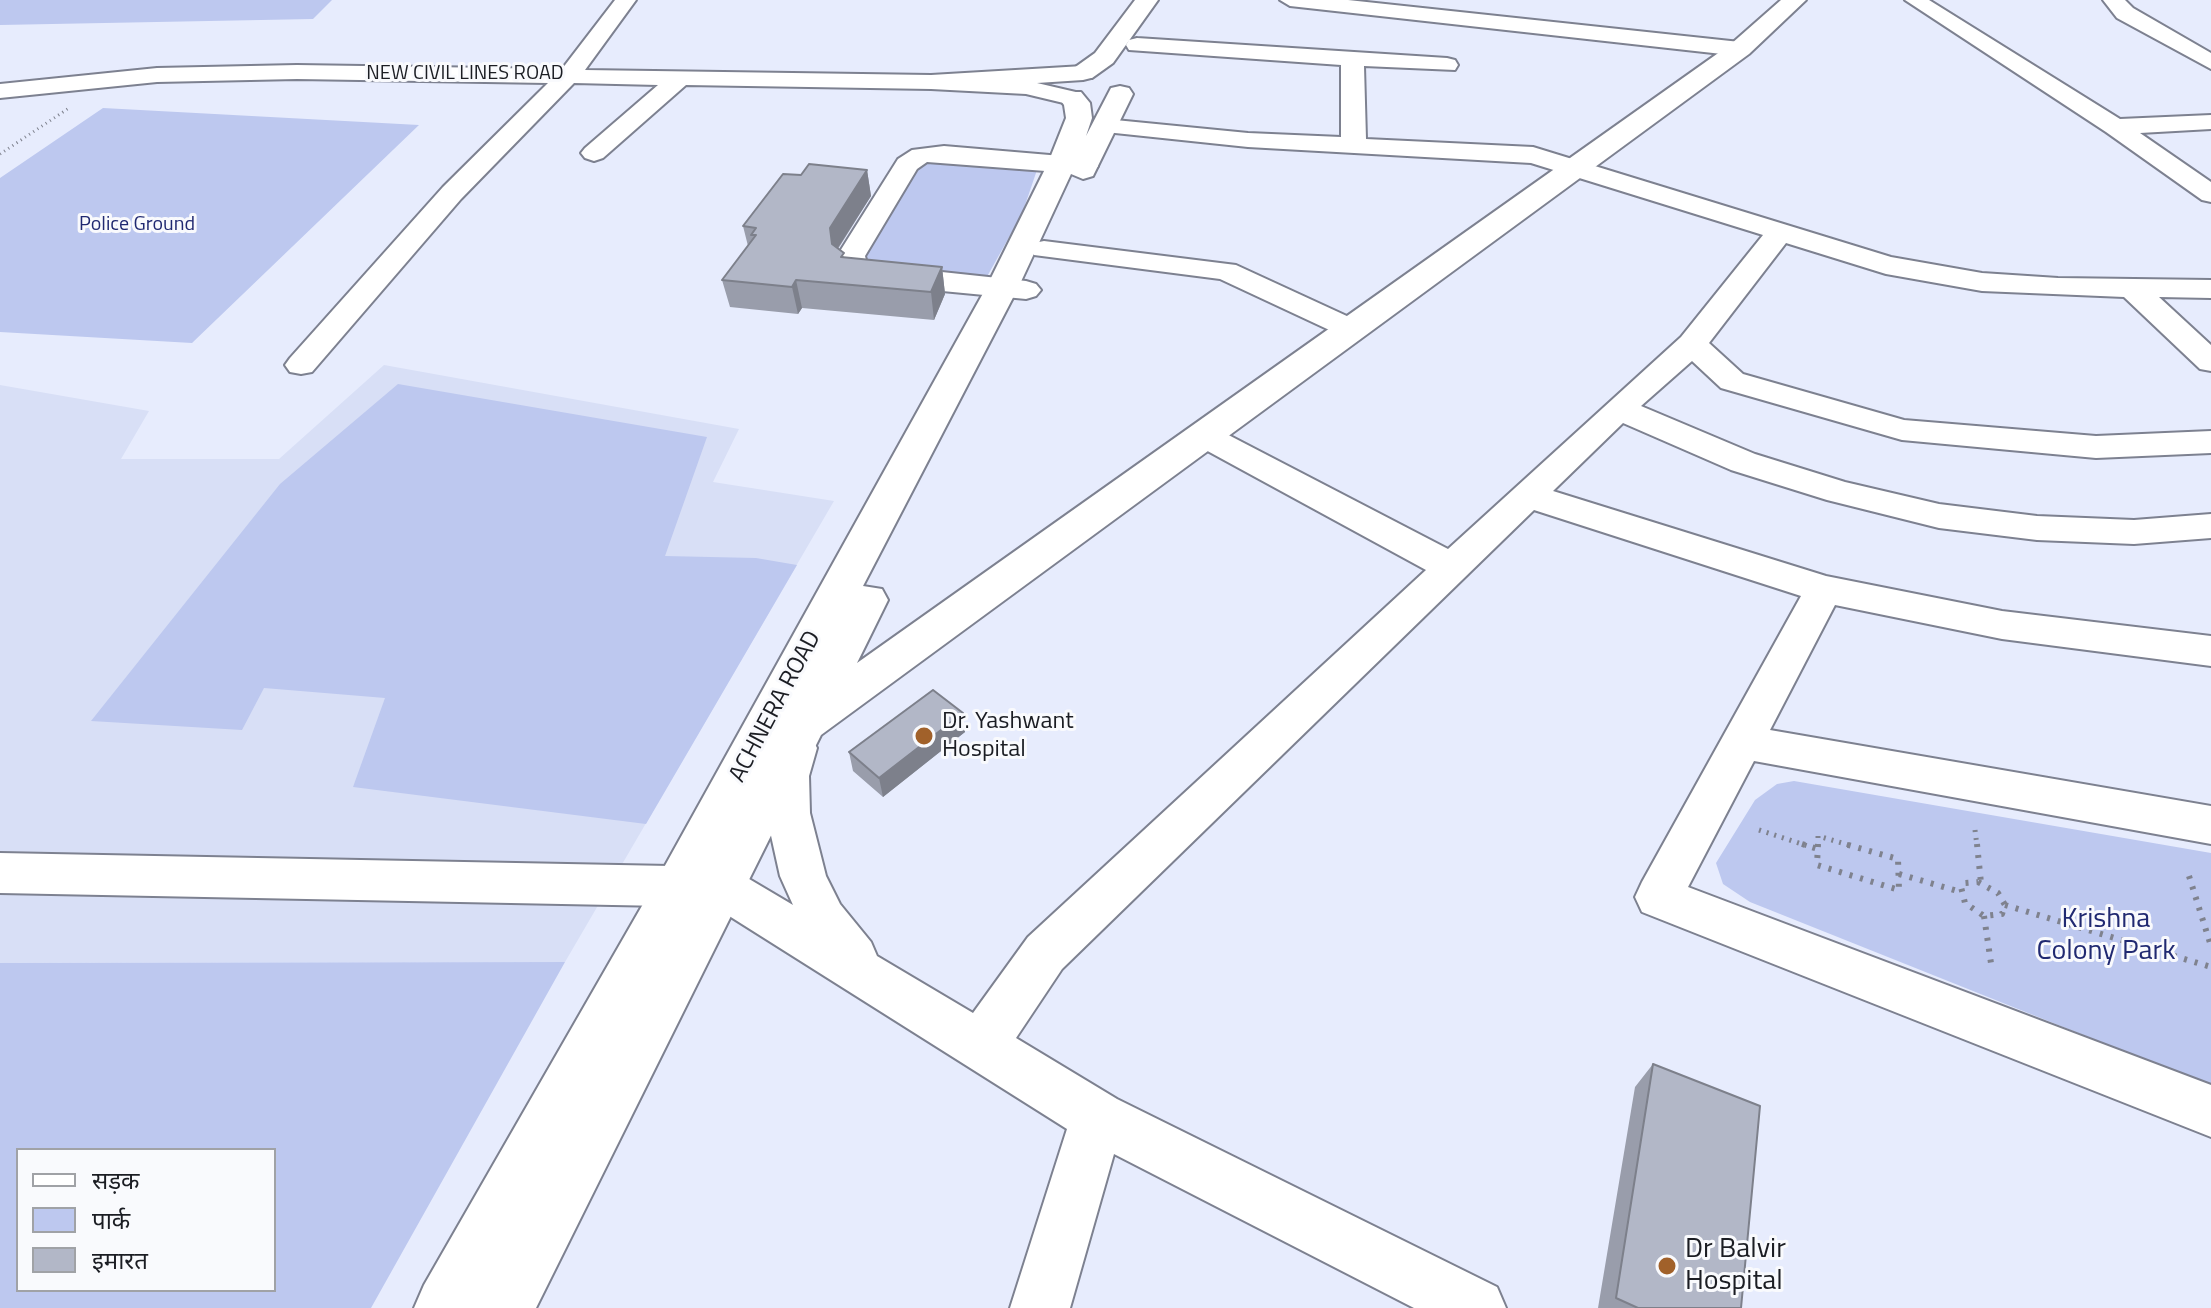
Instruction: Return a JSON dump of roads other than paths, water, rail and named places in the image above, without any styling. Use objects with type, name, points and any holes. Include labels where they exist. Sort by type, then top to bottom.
[{"type":"main road","points":[[803,725],[1740,49],[1795,0]]},
{"type":"main road","points":[[1101,94],[1137,45],[1145,5]]},
{"type":"main road","points":[[1101,94],[1104,58],[1145,5]]},
{"type":"main road","name":"ACHNERA ROAD","points":[[502,1308],[701,887],[1014,289],[1044,249],[1074,164],[1079,118],[1077,103],[1101,94]]},
{"type":"main road","name":"ACHNERA ROAD","points":[[447,1308],[701,887],[803,725],[1074,164]]},
{"type":"street","points":[[301,365],[452,193],[570,74],[626,0]]},
{"type":"street","points":[[1290,0],[1448,50]]},
{"type":"street","points":[[1915,0],[2115,127],[2211,194]]},
{"type":"street","points":[[1925,0],[1952,21]]},
{"type":"street","points":[[2113,0],[2125,13],[2211,62]]},
{"type":"street","points":[[1137,45],[1352,59],[1448,50],[1740,49]]},
{"type":"street","points":[[1352,59],[1354,145]]},
{"type":"street","name":"NEW CIVIL LINES ROAD","points":[[0,91],[107,78],[297,72],[570,74],[1026,87],[1101,94],[1248,140],[1533,155],[1886,265],[1982,282],[2211,289]]},
{"type":"street","points":[[594,153],[680,78]]},
{"type":"street","points":[[2115,127],[2211,122]]},
{"type":"street","points":[[1014,289],[869,275],[853,269],[851,256],[907,164],[921,155],[1074,164]]},
{"type":"street","points":[[980,1047],[1045,953],[1619,409],[1692,344],[1780,232]]},
{"type":"street","points":[[1044,249],[1226,271],[1351,329]]},
{"type":"street","points":[[2132,288],[2211,362]]},
{"type":"street","points":[[1692,344],[1732,381],[1902,430],[2096,447],[2211,442]]},
{"type":"street","points":[[1619,409],[1743,462],[1839,492],[1939,516],[2050,529],[2134,532],[2211,526]]},
{"type":"street","points":[[1203,435],[1453,568]]},
{"type":"street","points":[[1529,496],[1824,589],[2002,625],[2211,651]]},
{"type":"street","points":[[1824,589],[1659,897],[2211,1111]]},
{"type":"street","points":[[803,725],[787,776],[788,813],[803,876],[823,919],[874,981]]},
{"type":"street","points":[[1742,742],[2211,825]]},
{"type":"street","points":[[0,873],[701,887],[874,981],[1098,1118],[1476,1308]]},
{"type":"street","points":[[1040,1308],[1098,1118]]},
{"type":"place","name":"Dr. Yashwant Hospital","points":[[924,736]]},
{"type":"place","name":"Dr Balvir Hospital","points":[[1667,1266]]},
{"type":"park label","name":"Police Ground","points":[[137,225]]},
{"type":"park label","name":"Krishna Colony Park","points":[[2106,936]]}]
